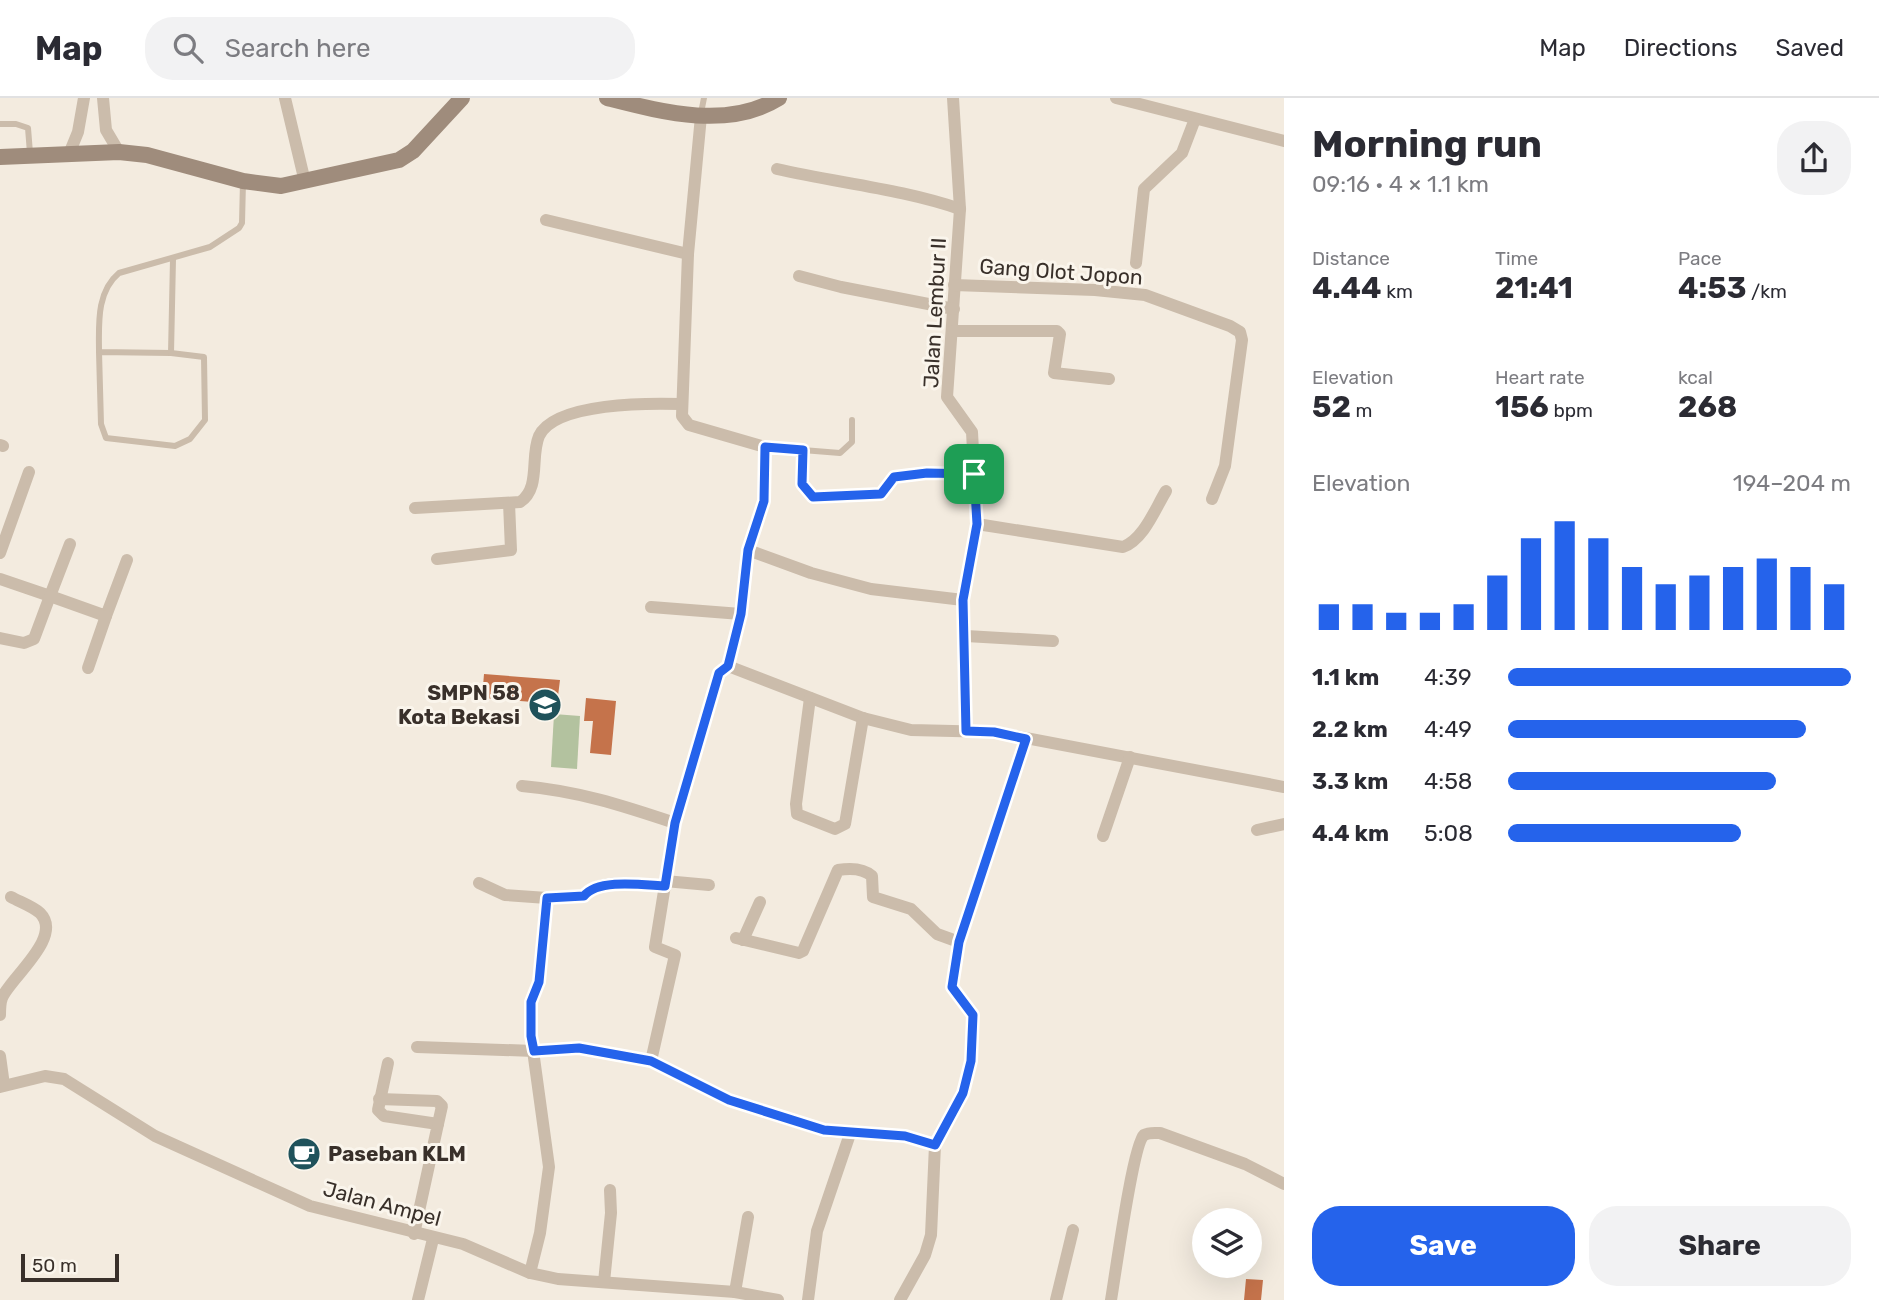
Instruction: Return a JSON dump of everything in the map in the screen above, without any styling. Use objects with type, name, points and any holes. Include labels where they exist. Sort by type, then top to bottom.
[{"type":"main road","points":[[607,98],[701,116],[745,114],[779,98]]},
{"type":"main road","points":[[0,157],[119,152],[147,155],[243,181],[281,186],[398,160],[413,151],[458,99]]},
{"type":"street","points":[[69,154],[78,131],[84,98]]},
{"type":"street","points":[[103,98],[106,130],[119,152]]},
{"type":"street","points":[[285,98],[304,182]]},
{"type":"street","name":"Jalan Lembur II","points":[[953,98],[960,209],[947,397],[972,432],[977,524],[963,600],[966,636],[966,731]]},
{"type":"street","points":[[1116,98],[1284,141]]},
{"type":"street","points":[[651,1061],[675,955],[655,947],[675,823],[719,673],[728,666],[741,614],[748,550],[764,501],[765,447],[689,425],[682,416],[688,254],[701,116]]},
{"type":"street","points":[[1136,263],[1144,189],[1182,153],[1195,120]]},
{"type":"street","points":[[777,169],[874,190],[923,196],[960,209]]},
{"type":"street","points":[[546,220],[688,254]]},
{"type":"street","points":[[799,276],[954,309]]},
{"type":"street","name":"Gang Olot Jopon","points":[[954,285],[1096,290],[1145,295],[1240,332],[1242,340],[1225,466],[1212,499]]},
{"type":"street","points":[[953,331],[1057,331],[1060,334],[1054,373],[1109,379]]},
{"type":"street","points":[[415,508],[509,503],[525,498],[531,488],[539,436],[556,421],[614,404],[682,404]]},
{"type":"street","points":[[0,553],[6,516],[29,471]]},
{"type":"street","points":[[977,524],[1123,547],[1132,544],[1140,534],[1166,491]]},
{"type":"street","points":[[437,559],[511,550],[509,503]]},
{"type":"street","points":[[0,638],[24,643],[34,639],[70,544]]},
{"type":"street","points":[[748,550],[811,573],[871,589],[963,600]]},
{"type":"street","points":[[88,668],[127,560]]},
{"type":"street","points":[[0,579],[106,616]]},
{"type":"street","points":[[651,607],[741,614]]},
{"type":"street","points":[[966,636],[1053,641]]},
{"type":"street","points":[[728,666],[863,718],[911,730],[994,732],[1284,787]]},
{"type":"street","points":[[810,698],[796,804],[797,814],[813,822],[835,829],[845,824],[863,718]]},
{"type":"street","points":[[900,1300],[925,1255],[931,1235],[935,1145],[963,1093],[971,1061],[973,1015],[952,987],[959,942],[1026,739]]},
{"type":"street","points":[[1102,836],[1130,757]]},
{"type":"street","points":[[522,786],[566,790],[675,823]]},
{"type":"street","points":[[1257,830],[1284,824]]},
{"type":"street","points":[[760,902],[740,939],[799,953],[803,951],[838,870],[866,871],[872,876],[873,897],[911,909],[937,934],[959,942]]},
{"type":"street","points":[[478,883],[505,894],[547,898],[584,896],[588,890],[611,883],[709,886]]},
{"type":"street","points":[[0,1015],[1,1000],[17,974],[41,949],[44,933],[43,917],[11,897]]},
{"type":"street","points":[[530,1273],[540,1233],[549,1167],[531,1036],[531,1002],[539,982],[547,898]]},
{"type":"street","points":[[417,1047],[534,1051],[579,1048],[651,1061],[729,1100],[824,1130],[905,1136],[935,1145]]},
{"type":"street","points":[[0,1056],[2,1086]]},
{"type":"street","points":[[388,1063],[378,1110],[384,1116],[438,1124]]},
{"type":"street","name":"Jalan Ampel","points":[[2,1086],[45,1076],[64,1079],[155,1136],[310,1206],[433,1239],[463,1244],[530,1273],[558,1279],[736,1292],[778,1300]]},
{"type":"street","points":[[379,1099],[437,1101],[442,1106],[414,1234]]},
{"type":"street","points":[[808,1300],[817,1231],[851,1131]]},
{"type":"street","points":[[1111,1300],[1134,1165],[1143,1136],[1147,1133],[1160,1133],[1245,1164],[1284,1184]]},
{"type":"street","points":[[604,1282],[611,1213],[610,1190]]},
{"type":"street","points":[[736,1292],[748,1217]]},
{"type":"street","points":[[1056,1300],[1073,1230]]},
{"type":"street","points":[[418,1300],[433,1239]]},
{"type":"lane","points":[[701,116],[704,98]]},
{"type":"lane","points":[[0,124],[16,124],[28,128],[30,156]]},
{"type":"lane","points":[[99,352],[171,353],[204,357],[205,420],[190,439],[175,446],[106,438],[101,424],[99,352],[99,321],[109,281],[129,269],[209,247],[239,228],[242,223],[243,181]]},
{"type":"lane","points":[[171,353],[173,258]]},
{"type":"lane","points":[[765,447],[840,453],[852,442],[852,420]]},
{"type":"lane","points":[[803,450],[802,484],[813,497],[881,494],[894,477],[927,473],[974,474]]},
{"type":"green space","points":[[554,714],[580,716],[577,769],[551,767]]},
{"type":"building","points":[[484,674],[560,680],[557,704],[482,698]]},
{"type":"building","points":[[586,698],[616,701],[611,755],[590,753],[593,721],[584,721]]},
{"type":"building","points":[[1246,1279],[1263,1280],[1261,1300],[1244,1300]]},
{"type":"place","name":"SMPN 58 Kota Bekasi","points":[[545,705]]},
{"type":"place","name":"Paseban KLM","points":[[304,1154]]},
{"type":"route","points":[[765,447],[803,450],[802,484],[813,497],[881,494],[894,477],[927,473],[974,474],[977,524],[963,600],[966,636],[966,731],[994,732],[1026,739],[959,942],[952,987],[973,1015],[971,1061],[963,1093],[935,1145],[905,1136],[824,1130],[729,1100],[651,1061],[579,1048],[534,1051],[531,1002],[539,982],[547,898],[584,896],[588,890],[611,883],[665,886],[675,823],[719,673],[728,666],[741,614],[748,550],[764,501],[765,447]]}]
